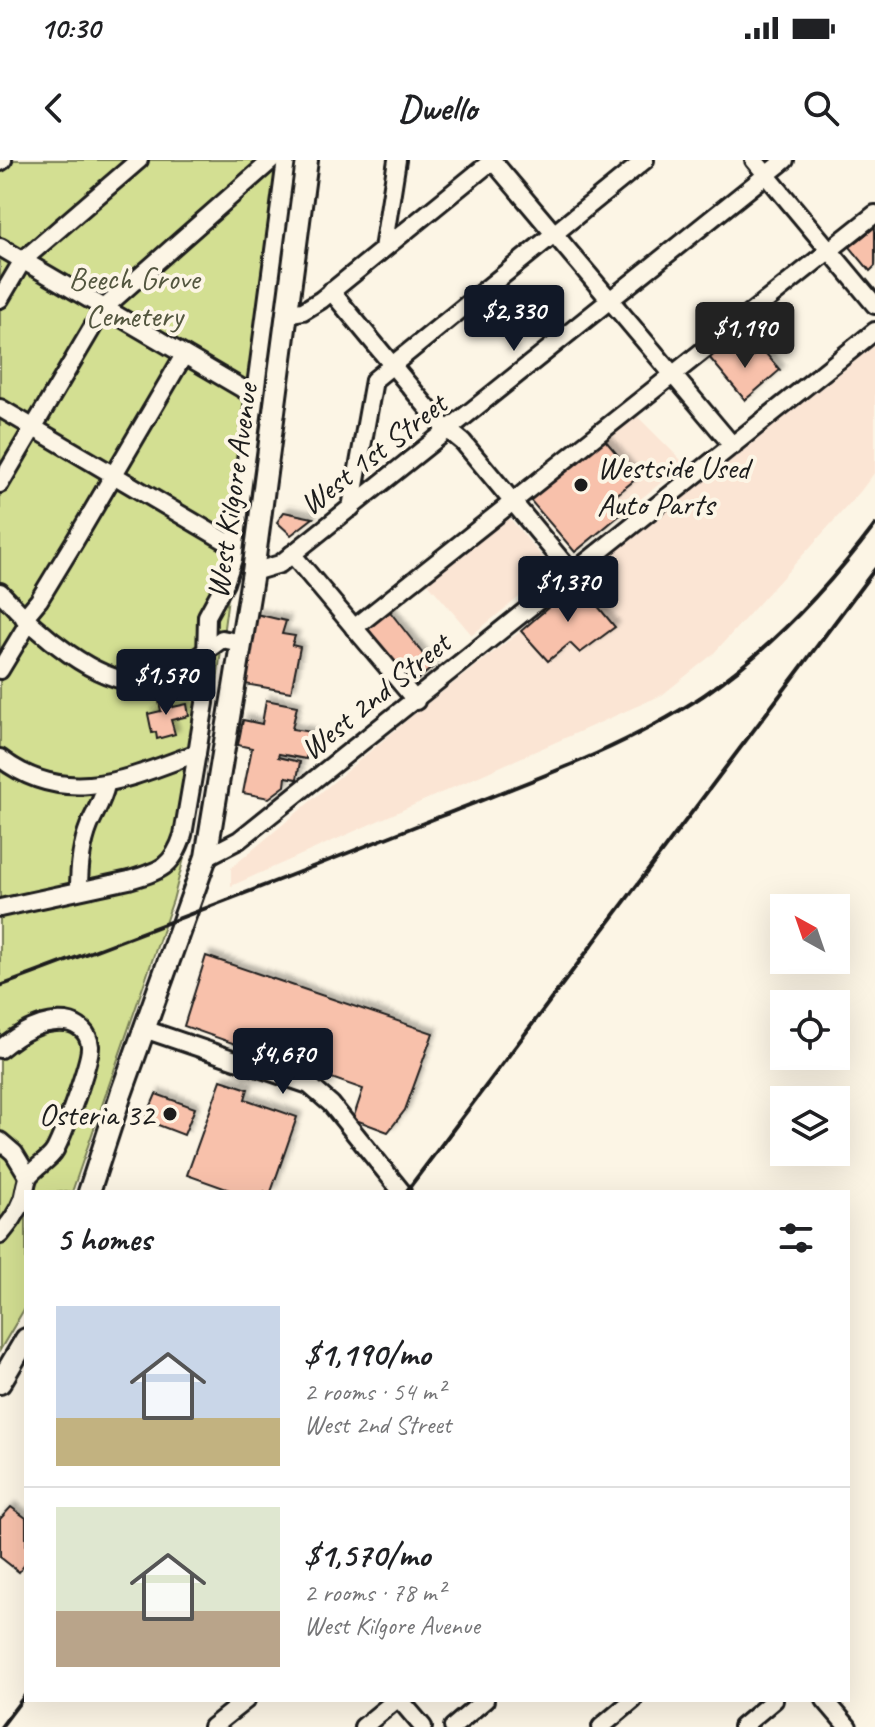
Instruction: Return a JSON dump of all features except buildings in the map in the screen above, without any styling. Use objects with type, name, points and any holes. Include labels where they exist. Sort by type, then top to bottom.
[{"type":"main road","name":"West Kilgore Avenue","points":[[90,1190],[206,857],[253,572],[307,160]]},
{"type":"main road","points":[[0,1383],[24,1342]]},
{"type":"street","points":[[0,299],[23,260],[139,160]]},
{"type":"street","points":[[0,484],[104,308],[272,160]]},
{"type":"street","points":[[0,908],[150,874],[172,860],[183,835],[205,703],[207,616],[225,583],[234,546],[286,160]]},
{"type":"street","points":[[383,249],[397,160]]},
{"type":"street","points":[[285,314],[311,307],[493,160],[733,446]]},
{"type":"street","points":[[351,508],[374,380],[645,160]]},
{"type":"street","points":[[754,160],[875,305]]},
{"type":"street","name":"West 1st Street","points":[[253,572],[273,568],[292,554],[785,160]]},
{"type":"street","points":[[354,628],[875,214]]},
{"type":"street","points":[[0,247],[255,396]]},
{"type":"street","points":[[331,291],[391,365],[448,430],[463,442],[572,573]]},
{"type":"street","name":"West 2nd Street","points":[[206,857],[239,840],[416,701],[875,331]]},
{"type":"street","points":[[0,670],[26,620],[184,355]]},
{"type":"street","points":[[0,408],[234,546]]},
{"type":"street","points":[[292,554],[416,701]]},
{"type":"street","points":[[0,592],[26,620],[67,653],[91,667],[131,681],[145,682],[163,676],[222,639],[241,643]]},
{"type":"street","points":[[0,758],[25,775],[46,781],[106,785],[197,753]]},
{"type":"street","points":[[79,890],[82,851],[106,785]]},
{"type":"street","points":[[0,1049],[18,1035],[56,1022],[76,1025],[87,1036],[90,1045],[84,1073],[55,1150],[28,1176],[25,1190]]},
{"type":"street","points":[[144,1029],[309,1085],[331,1104],[400,1190]]},
{"type":"street","points":[[0,1141],[14,1153],[28,1176]]},
{"type":"street","points":[[0,1235],[24,1193]]},
{"type":"street","points":[[212,1727],[243,1702]]},
{"type":"street","points":[[363,1727],[395,1702]]},
{"type":"street","points":[[400,1702],[423,1727]]},
{"type":"street","points":[[453,1727],[483,1702]]},
{"type":"street","points":[[601,1727],[631,1702]]},
{"type":"street","points":[[742,1727],[772,1702]]},
{"type":"street","points":[[827,1702],[848,1727]]},
{"type":"shaded area","points":[[875,345],[875,472],[713,654],[662,695],[231,886],[231,868],[425,705],[521,631],[548,661],[570,643],[580,653],[615,627],[578,582]]},
{"type":"shaded area","points":[[630,409],[685,464],[620,515],[609,501],[600,434]]},
{"type":"shaded area","points":[[503,510],[553,570],[472,635],[421,575]]},
{"type":"green space","name":"Beech Grove Cemetery","points":[[0,160],[289,160],[234,583],[228,597],[195,816],[173,900],[73,1190],[24,1190],[24,1309],[0,1350]]},
{"type":"railway","points":[[0,986],[542,777],[642,732],[704,695],[775,638],[837,573],[875,525]]},
{"type":"railway","points":[[408,1190],[875,569]]},
{"type":"railway","points":[[1,1727],[24,1697]]},
{"type":"place","name":"Westside Used Auto Parts","points":[[581,485]]},
{"type":"place","name":"Osteria 32","points":[[170,1114]]}]
